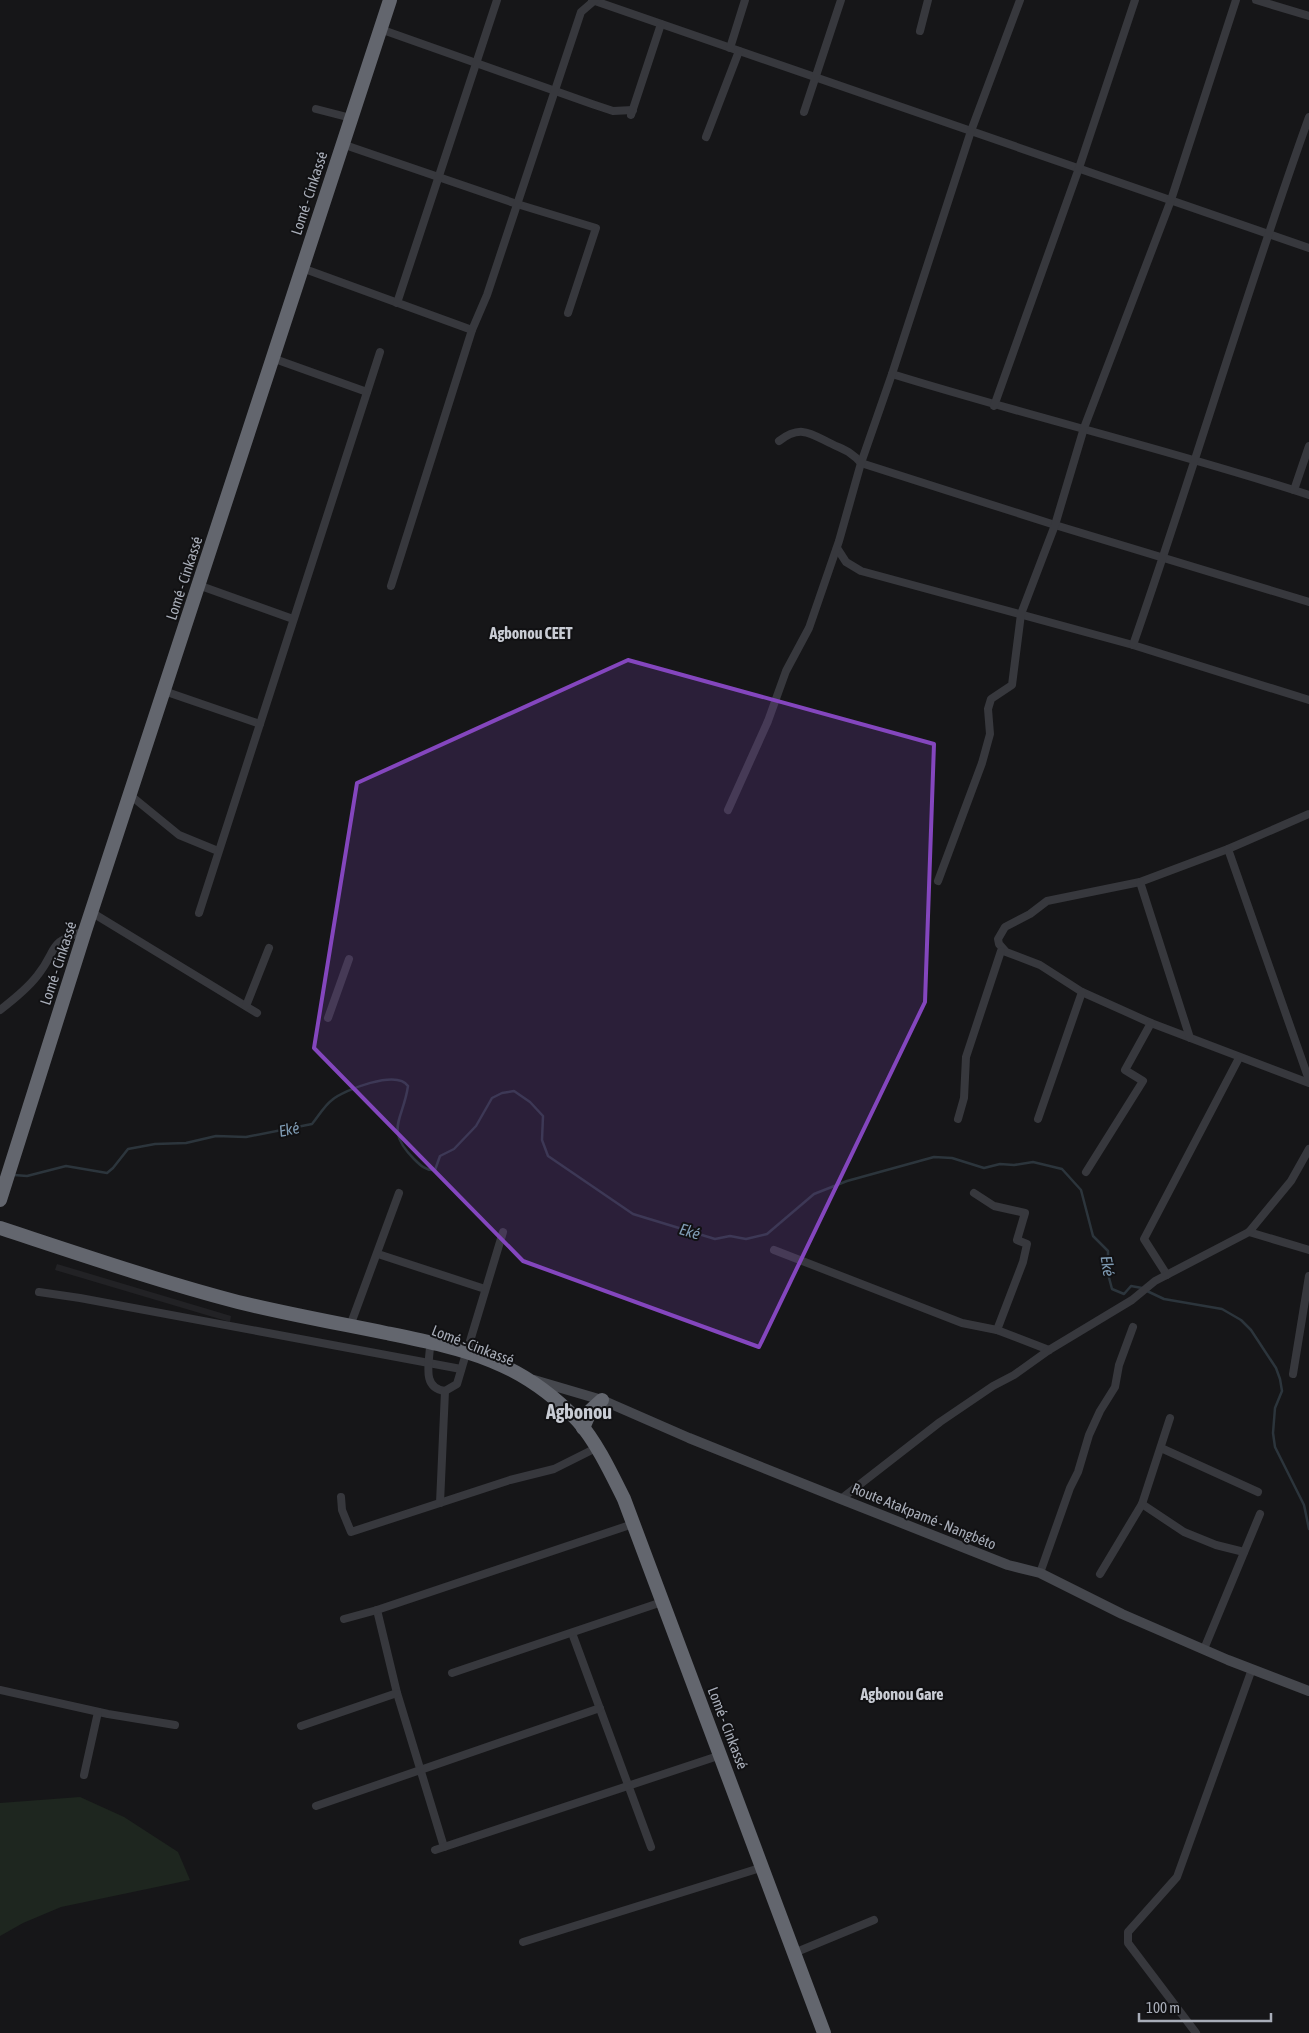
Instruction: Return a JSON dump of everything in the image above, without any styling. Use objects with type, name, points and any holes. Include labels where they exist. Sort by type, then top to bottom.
[{"type":"highway","name":"Lomé - Cinkassé","points":[[0,1200],[85,931],[390,0]]},
{"type":"highway","points":[[0,1228],[201,1292],[413,1339]]},
{"type":"highway","name":"Lomé - Cinkassé","points":[[413,1339],[464,1359],[524,1377],[552,1397],[583,1428],[594,1444],[613,1477],[633,1524],[824,2033]]},
{"type":"highway","name":"Lomé - Cinkassé","points":[[413,1339],[430,1347],[497,1369],[533,1390],[594,1444]]},
{"type":"highway","points":[[583,1428],[591,1410],[602,1400]]},
{"type":"main road","name":"Route Atakpamé - Nangbéto","points":[[524,1377],[602,1400],[689,1438],[841,1499],[1008,1565],[1040,1574],[1122,1614],[1252,1670],[1309,1691]]},
{"type":"street","points":[[397,303],[440,178],[497,0]]},
{"type":"street","points":[[391,586],[472,330],[487,295],[581,12],[594,0],[1309,248]]},
{"type":"street","points":[[730,48],[745,0]]},
{"type":"street","points":[[804,112],[841,0]]},
{"type":"street","points":[[920,31],[928,0]]},
{"type":"street","points":[[728,810],[768,721],[786,671],[809,628],[837,548],[861,463],[971,131],[1020,0]]},
{"type":"street","points":[[994,406],[1079,168],[1135,0]]},
{"type":"street","points":[[938,880],[982,763],[990,734],[988,709],[991,699],[1012,685],[1021,614],[1055,525],[1084,428],[1171,200],[1236,0]]},
{"type":"street","points":[[1256,0],[1309,16]]},
{"type":"street","points":[[380,29],[556,92],[613,111],[632,113],[661,24]]},
{"type":"street","points":[[706,137],[739,51]]},
{"type":"street","points":[[316,109],[351,118]]},
{"type":"street","points":[[1133,645],[1163,558],[1267,234],[1309,117]]},
{"type":"street","points":[[342,144],[517,204],[596,228],[568,313]]},
{"type":"street","points":[[302,268],[472,330]]},
{"type":"street","points":[[199,913],[380,352]]},
{"type":"street","points":[[272,358],[366,392]]},
{"type":"street","points":[[892,374],[994,406],[1084,428],[1194,459],[1309,495]]},
{"type":"street","points":[[779,440],[789,433],[816,434],[827,442],[853,452],[861,463],[1055,525],[1309,602]]},
{"type":"street","points":[[1294,490],[1309,446]]},
{"type":"street","points":[[837,548],[846,562],[861,571],[1133,645],[1309,700]]},
{"type":"street","points":[[198,585],[293,619]]},
{"type":"street","points":[[164,691],[260,724]]},
{"type":"street","points":[[130,795],[179,834],[218,851]]},
{"type":"street","points":[[1309,814],[1228,849],[1140,882],[1047,901],[1030,914],[1005,927],[999,935],[999,944],[1006,952],[1040,965],[1082,992],[1151,1024],[1239,1058],[1309,1082]]},
{"type":"street","points":[[1228,849],[1309,1082]]},
{"type":"street","points":[[1140,882],[1190,1038]]},
{"type":"street","points":[[92,912],[257,1013]]},
{"type":"street","points":[[0,1010],[18,996],[37,976],[51,950],[60,940],[85,931]]},
{"type":"street","points":[[246,1006],[269,948]]},
{"type":"street","points":[[958,1119],[964,1098],[966,1057],[1002,951]]},
{"type":"street","points":[[328,1018],[349,959]]},
{"type":"street","points":[[1038,1120],[1082,992]]},
{"type":"street","points":[[1086,1172],[1143,1081],[1125,1070],[1151,1024]]},
{"type":"street","points":[[1167,1274],[1144,1239],[1239,1058]]},
{"type":"street","points":[[841,1499],[940,1422],[993,1386],[1014,1376],[1049,1350],[1132,1300],[1155,1281],[1249,1232],[1291,1181],[1309,1149]]},
{"type":"street","points":[[350,1326],[399,1193]]},
{"type":"street","points":[[974,1193],[994,1206],[1025,1212],[1017,1240],[1027,1244],[1025,1253],[997,1330]]},
{"type":"street","points":[[430,1347],[430,1383],[434,1388],[445,1391],[457,1384],[503,1232]]},
{"type":"street","points":[[1249,1232],[1309,1250]]},
{"type":"street","points":[[774,1250],[962,1323],[997,1330],[1049,1350]]},
{"type":"street","points":[[378,1254],[485,1289]]},
{"type":"street","points":[[1293,1374],[1309,1276]]},
{"type":"street","points":[[39,1292],[73,1296],[429,1363],[464,1359]]},
{"type":"street","points":[[1040,1574],[1070,1488],[1078,1472],[1089,1435],[1100,1410],[1115,1387],[1119,1365],[1134,1326]]},
{"type":"street","points":[[440,1503],[445,1391]]},
{"type":"street","points":[[1100,1574],[1142,1504],[1162,1448],[1170,1418]]},
{"type":"street","points":[[341,1497],[342,1510],[351,1532],[554,1469],[594,1444]]},
{"type":"street","points":[[1162,1448],[1258,1492]]},
{"type":"street","points":[[1142,1504],[1184,1532],[1216,1545],[1244,1552]]},
{"type":"street","points":[[1204,1649],[1260,1514]]},
{"type":"street","points":[[344,1619],[377,1610],[633,1524]]},
{"type":"street","points":[[452,1673],[662,1602]]},
{"type":"street","points":[[377,1610],[397,1693],[444,1847]]},
{"type":"street","points":[[572,1633],[630,1786],[651,1848]]},
{"type":"street","points":[[1196,2033],[1128,1943],[1127,1937],[1132,1928],[1177,1877],[1252,1670]]},
{"type":"street","points":[[0,1690],[98,1712],[175,1725]]},
{"type":"street","points":[[301,1726],[397,1693]]},
{"type":"street","points":[[316,1806],[600,1708]]},
{"type":"street","points":[[84,1775],[98,1712]]},
{"type":"street","points":[[435,1850],[721,1755]]},
{"type":"street","points":[[522,1942],[763,1867]]},
{"type":"street","points":[[794,1952],[874,1920]]},
{"type":"highlighted area","points":[[628,660],[934,744],[925,1002],[759,1347],[523,1261],[314,1048],[357,783]]},
{"type":"shaded area","points":[[57,1264],[231,1316],[230,1322],[55,1270]]},
{"type":"shaded area","points":[[80,1797],[124,1817],[178,1852],[190,1880],[61,1907],[23,1923],[0,1936],[0,1803]]},
{"type":"waterway","name":"Eké","points":[[14,1175],[27,1176],[66,1166],[107,1173],[128,1149],[155,1144],[186,1143],[216,1136],[246,1137],[312,1124],[326,1105],[338,1096],[347,1091],[382,1080],[402,1081],[408,1086],[398,1124],[400,1140],[405,1149],[419,1163],[426,1169],[435,1170],[440,1156],[454,1149],[476,1126],[492,1098],[502,1093],[514,1091],[530,1102],[543,1116],[542,1140],[548,1156],[633,1214],[715,1239],[730,1236],[746,1239],[767,1234],[814,1194],[847,1181],[934,1157],[952,1158],[984,1168],[1000,1164],[1014,1165],[1033,1162],[1062,1169],[1081,1190],[1093,1236],[1108,1251],[1108,1274],[1112,1289],[1124,1294],[1131,1286],[1142,1288]]},
{"type":"waterway","name":"Eké","points":[[1147,1291],[1164,1299],[1222,1309],[1241,1320],[1251,1330],[1276,1368],[1280,1379],[1282,1391],[1275,1408],[1273,1433],[1275,1447],[1304,1505],[1309,1529]]},
{"type":"district","name":"Agbonou CEET","points":[[531,633]]},
{"type":"district","name":"Agbonou","points":[[579,1411]]},
{"type":"district","name":"Agbonou Gare","points":[[902,1694]]}]
